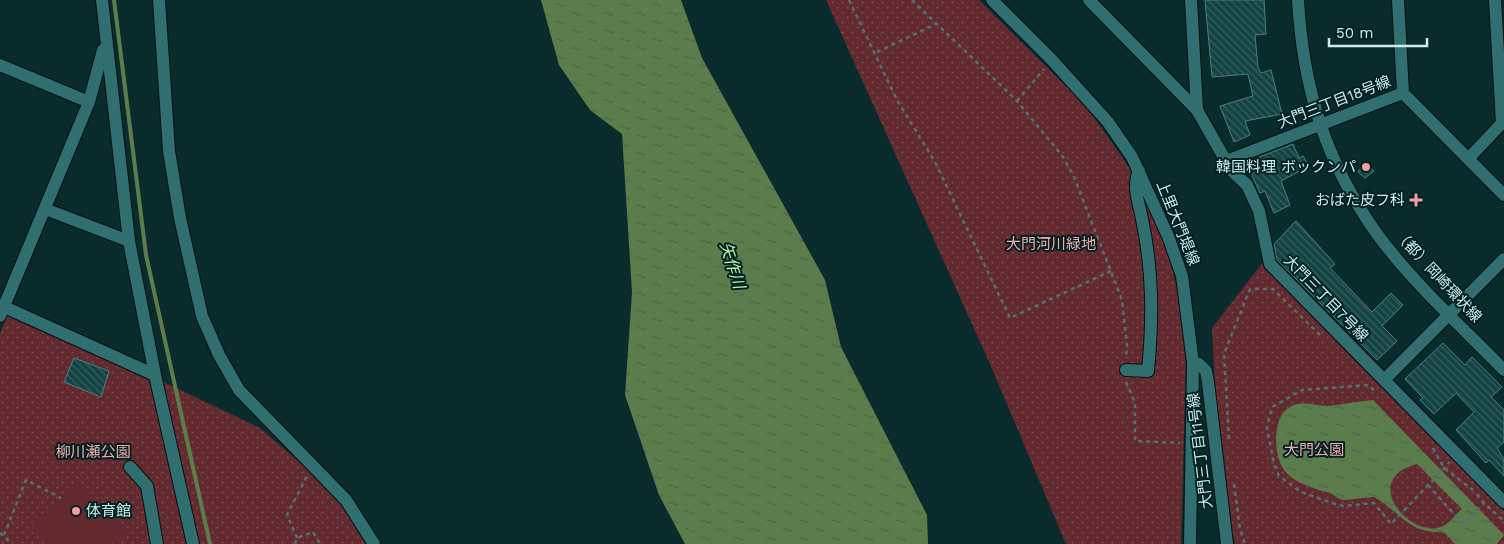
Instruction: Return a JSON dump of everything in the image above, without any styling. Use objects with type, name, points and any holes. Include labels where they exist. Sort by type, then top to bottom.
[{"type":"street","points":[[102,0],[105,42],[129,241],[155,375],[193,544]]},
{"type":"street","points":[[159,0],[169,151],[180,218],[202,316],[218,355],[239,390],[346,500],[374,544]]},
{"type":"street","name":"上里大門堤線","points":[[992,0],[1052,60],[1108,122],[1139,171],[1168,236],[1182,276],[1193,363],[1190,544]]},
{"type":"street","name":"大門三丁目7号線","points":[[1089,0],[1197,110],[1231,170],[1247,185],[1259,211],[1270,264],[1378,386],[1504,502]]},
{"type":"street","points":[[1191,0],[1197,110]]},
{"type":"street","name":"（都）岡崎環状線","points":[[1298,0],[1300,46],[1309,90],[1320,125],[1352,196],[1378,235],[1504,370]]},
{"type":"street","points":[[1398,0],[1403,93]]},
{"type":"street","points":[[1469,158],[1502,124],[1495,0]]},
{"type":"street","points":[[105,42],[89,102],[1,309],[155,375]]},
{"type":"street","points":[[0,65],[89,102]]},
{"type":"street","name":"大門三丁目18号線","points":[[1226,161],[1403,93],[1504,195]]},
{"type":"street","points":[[1126,370],[1148,371],[1152,326],[1152,289],[1148,246],[1135,180],[1139,171]]},
{"type":"street","points":[[45,208],[129,241]]},
{"type":"street","points":[[1378,386],[1504,259]]},
{"type":"street","name":"大門三丁目11号線","points":[[1193,363],[1199,364],[1206,371],[1227,544]]},
{"type":"street","points":[[130,467],[147,486],[157,544]]},
{"type":"path","points":[[849,0],[897,100],[935,162],[1010,318],[1111,271]]},
{"type":"path","points":[[912,0],[1017,101],[1063,157],[1074,177],[1122,300],[1127,346],[1126,382],[1135,403],[1135,442],[1192,444]]},
{"type":"path","points":[[876,53],[936,24]]},
{"type":"path","points":[[1017,101],[1052,60]]},
{"type":"path","points":[[1229,448],[1224,354],[1250,289],[1273,289],[1321,336]]},
{"type":"path","points":[[1368,382],[1378,386]]},
{"type":"path","points":[[1378,386],[1368,385],[1302,390],[1272,407],[1267,428],[1274,464],[1279,476],[1301,492],[1343,506],[1374,503],[1391,524],[1442,470]]},
{"type":"path","points":[[1432,448],[1444,468],[1476,492],[1484,503],[1504,521]]},
{"type":"path","points":[[295,544],[297,538],[287,515],[312,465]]},
{"type":"path","points":[[1233,475],[1240,530],[1244,544]]},
{"type":"path","points":[[4,535],[26,480],[61,498]]},
{"type":"path","points":[[1428,486],[1463,524],[1484,503]]},
{"type":"path","points":[[297,538],[313,532],[320,544]]},
{"type":"path","points":[[0,533],[12,544]]},
{"type":"green space","name":"大門河川緑地","points":[[826,0],[979,0],[1085,105],[1125,161],[1143,192],[1165,243],[1178,291],[1186,357],[1181,544],[1066,544],[990,364]]},
{"type":"green space","name":"大門公園","points":[[1264,261],[1504,511],[1504,544],[1235,544],[1220,464],[1212,328]]},
{"type":"green space","name":"柳川瀬公園","points":[[10,309],[260,428],[351,507],[369,544],[0,544],[0,333]]},
{"type":"green space","name":"体育館","points":[[79,481],[125,532],[111,544],[50,544],[32,523]]},
{"type":"water","name":"矢作川","points":[[541,0],[681,0],[702,58],[825,280],[841,347],[927,515],[928,544],[685,544],[659,495],[625,395],[632,292],[622,134],[590,110],[559,65]]},
{"type":"water","points":[[1373,400],[1504,535],[1497,544],[1455,544],[1444,532],[1432,532],[1413,526],[1374,497],[1344,500],[1304,485],[1289,475],[1283,468],[1279,460],[1276,437],[1279,420],[1286,410],[1299,404],[1327,406]],"holes":[[[1417,464],[1462,509],[1445,525],[1432,528],[1419,526],[1406,518],[1396,507],[1391,495],[1392,483],[1400,472]]]},
{"type":"building","points":[[1205,0],[1264,0],[1266,34],[1255,35],[1258,68],[1261,73],[1271,70],[1282,114],[1245,121],[1250,135],[1234,142],[1220,106],[1253,96],[1248,74],[1212,77]]},
{"type":"building","points":[[1293,144],[1299,158],[1303,156],[1309,166],[1281,181],[1290,205],[1274,213],[1265,191],[1260,193],[1246,162]]},
{"type":"building","name":"韓国料理 ボックンパ","points":[[1365,162],[1374,171],[1365,178],[1358,172]]},
{"type":"building","points":[[1296,221],[1335,264],[1330,268],[1372,312],[1391,293],[1403,305],[1382,326],[1397,341],[1377,360],[1277,260],[1274,244]]},
{"type":"building","points":[[1443,343],[1465,365],[1472,357],[1502,387],[1491,397],[1504,410],[1504,442],[1497,448],[1504,459],[1504,476],[1489,460],[1486,463],[1456,430],[1474,412],[1456,393],[1434,414],[1420,400],[1423,398],[1405,379]]},
{"type":"building","points":[[74,358],[109,371],[101,397],[64,382]]},
{"type":"waterway","points":[[114,0],[146,255],[210,544]]},
{"type":"place","name":"韓国料理 ボックンパ","points":[[1366,167]]},
{"type":"place","name":"おばた皮フ科","points":[[1416,200]]},
{"type":"place","name":"体育館","points":[[76,511]]}]
